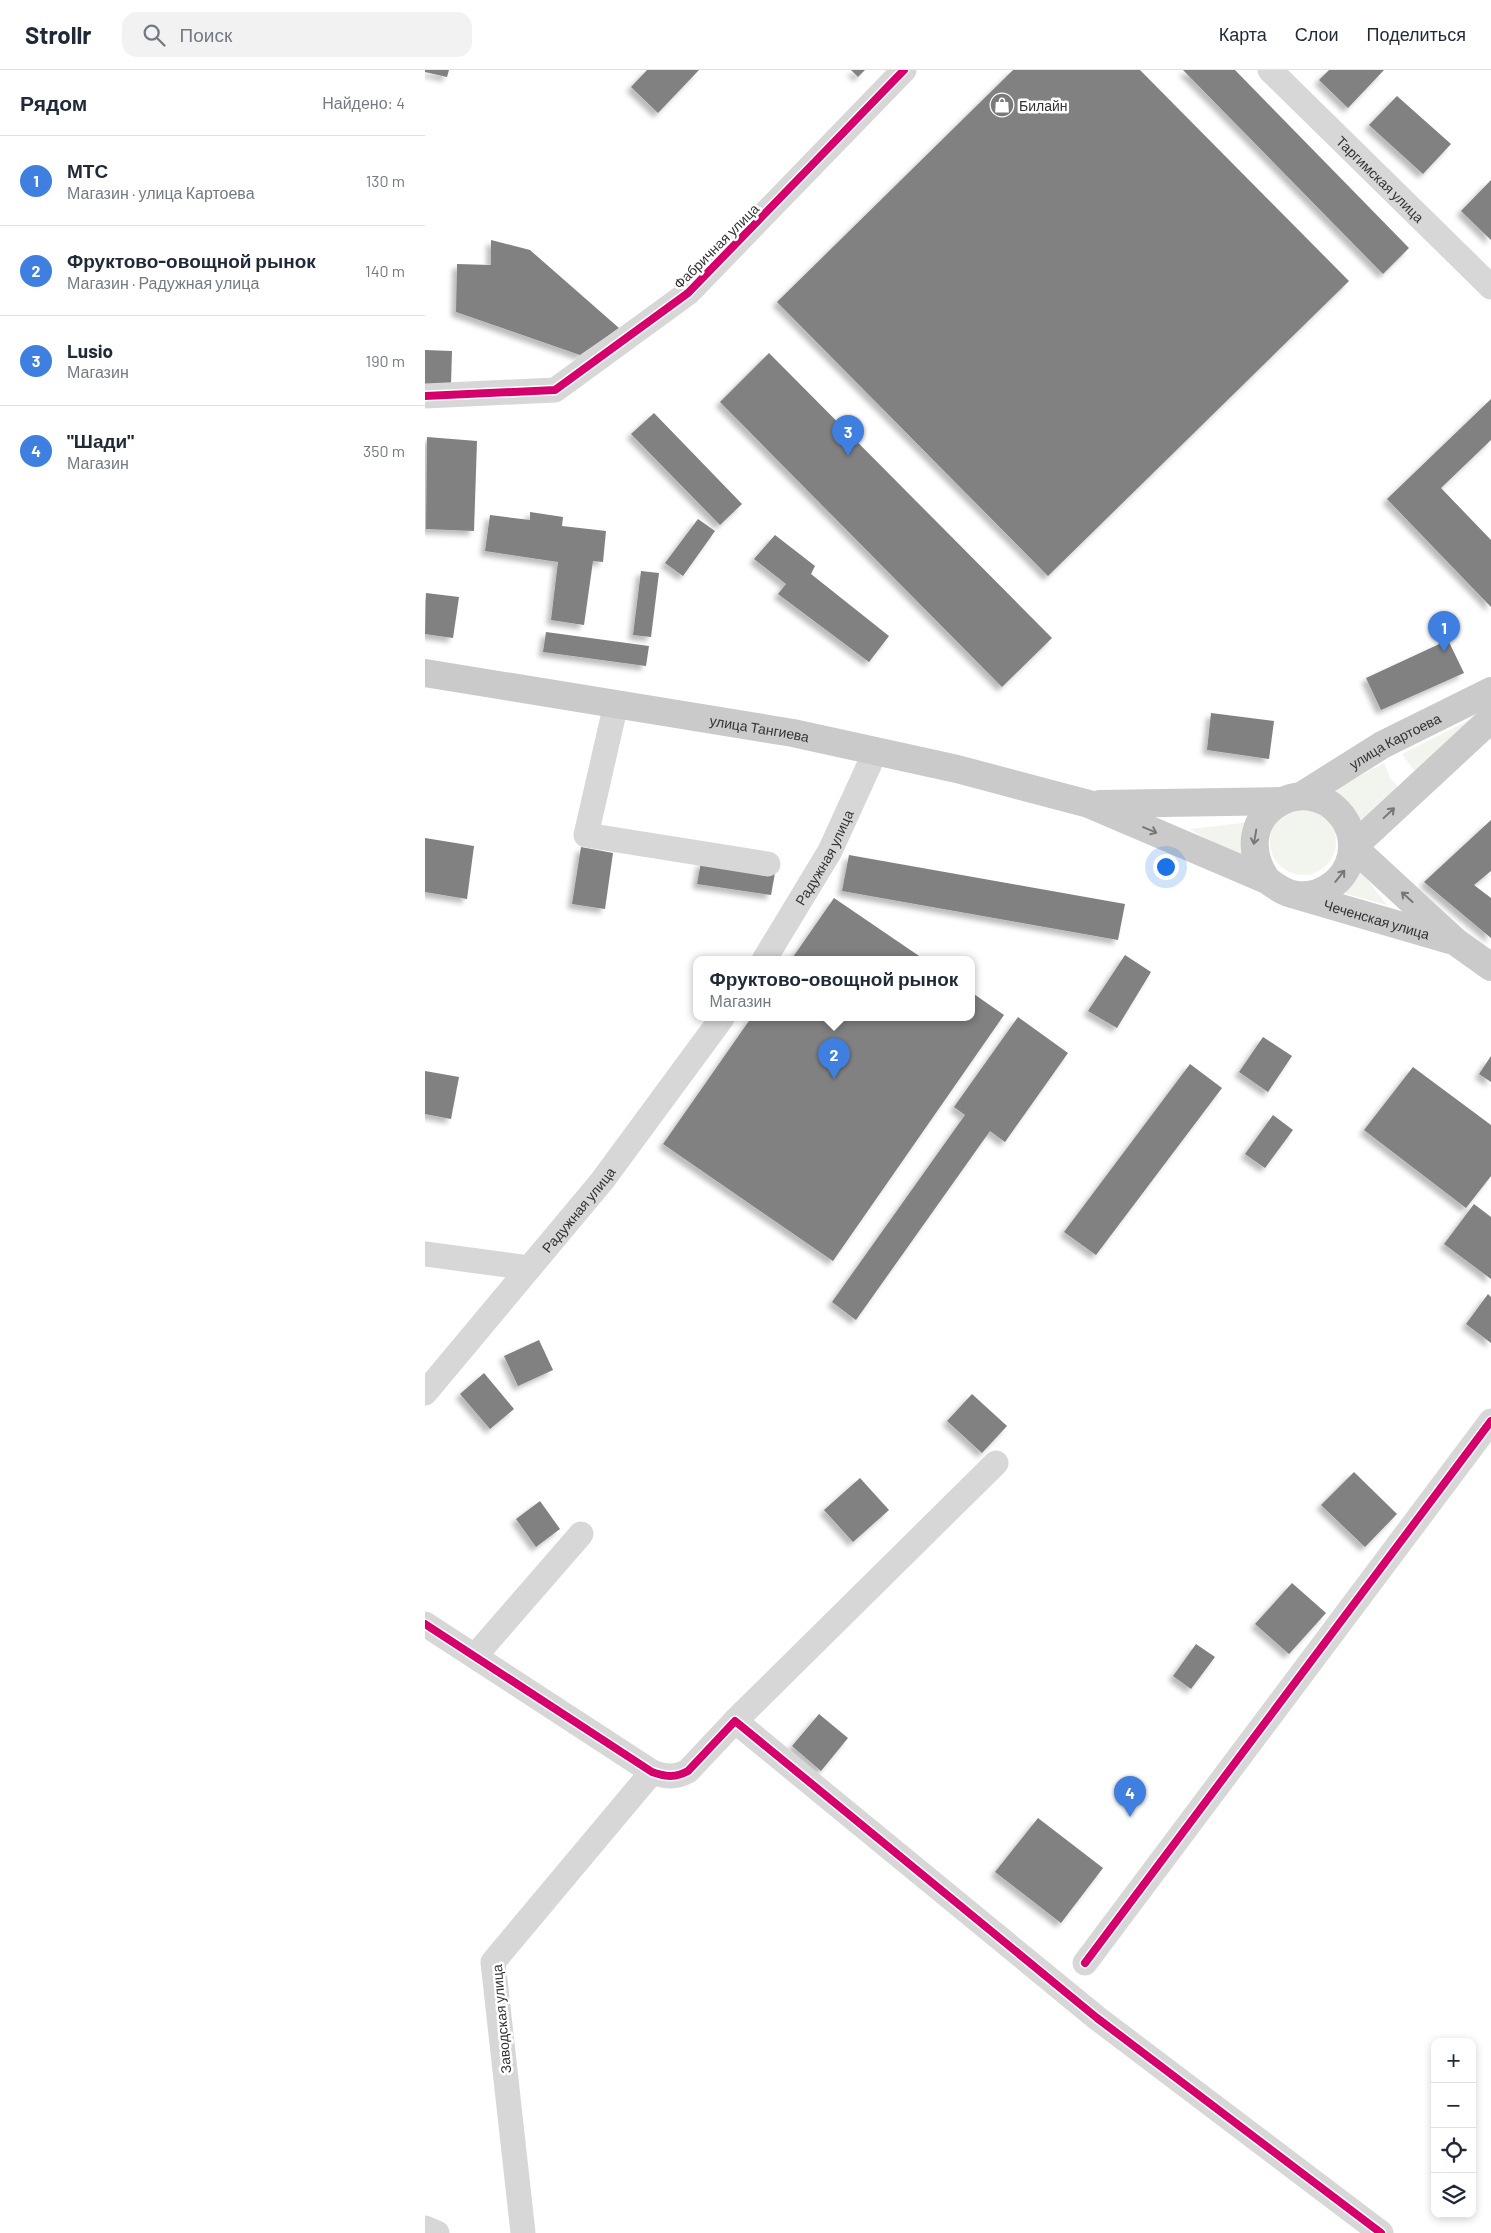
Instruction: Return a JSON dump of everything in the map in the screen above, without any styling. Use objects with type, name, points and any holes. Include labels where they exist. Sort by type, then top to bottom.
[{"type":"main road","name":"улица Тангиева","points":[[425,673],[799,734],[957,768],[1089,804]]},
{"type":"main road","name":"улица Картоева","points":[[1291,799],[1382,745],[1491,691]]},
{"type":"main road","points":[[1353,846],[1491,719]]},
{"type":"main road","points":[[1314,798],[1327,802],[1338,810],[1351,833],[1353,846],[1350,863],[1329,888],[1314,894],[1297,895],[1281,890],[1267,880],[1089,804],[1314,798]]},
{"type":"main road","points":[[1267,880],[1258,867],[1254,853],[1254,837],[1259,823],[1268,810],[1291,799]]},
{"type":"main road","name":"Чеченская улица","points":[[1353,846],[1456,942],[1491,967]]},
{"type":"main road","name":"Чеченская улица","points":[[1297,895],[1456,942]]},
{"type":"street","name":"Фабричная улица","points":[[425,396],[555,390],[688,293],[904,70]]},
{"type":"street","name":"Таргимская улица","points":[[1270,70],[1491,286]]},
{"type":"street","points":[[616,704],[586,835],[768,864]]},
{"type":"street","name":"Радужная улица","points":[[766,956],[831,851],[876,750]]},
{"type":"street","name":"Радужная улица","points":[[425,1393],[601,1181],[720,1021]]},
{"type":"street","points":[[425,1254],[529,1268]]},
{"type":"street","points":[[1085,1962],[1491,1421]]},
{"type":"street","points":[[425,1624],[652,1772],[664,1777],[679,1776],[688,1771],[735,1721],[996,1463]]},
{"type":"street","points":[[475,1656],[581,1534]]},
{"type":"street","points":[[735,1721],[1097,2018],[1381,2233]]},
{"type":"street","name":"Заводская улица","points":[[523,2233],[493,1962],[652,1772]]},
{"type":"street","points":[[425,2228],[437,2233]]},
{"type":"shaded area","points":[[1491,709],[1416,773],[1402,754]]},
{"type":"shaded area","points":[[1384,763],[1390,778],[1400,789],[1356,826],[1328,793]]},
{"type":"shaded area","points":[[1303,809],[1316,812],[1326,819],[1333,829],[1336,842],[1333,855],[1326,865],[1316,872],[1303,875],[1290,872],[1280,865],[1273,855],[1270,842],[1273,829],[1280,819],[1290,812]]},
{"type":"shaded area","points":[[1251,822],[1245,832],[1243,841],[1244,862],[1190,829]]},
{"type":"shaded area","points":[[1357,866],[1387,905],[1336,891]]},
{"type":"building","points":[[425,70],[449,70],[447,77],[425,72]]},
{"type":"building","points":[[647,70],[699,70],[658,113],[631,87]]},
{"type":"building","points":[[851,70],[865,70],[858,77]]},
{"type":"building","points":[[1013,70],[1140,70],[1349,281],[1048,576],[777,302]]},
{"type":"building","points":[[1183,70],[1235,70],[1409,248],[1383,274]]},
{"type":"building","points":[[1329,70],[1384,70],[1348,108],[1319,80]]},
{"type":"building","points":[[1397,96],[1451,144],[1423,174],[1369,125]]},
{"type":"building","points":[[1491,180],[1491,240],[1461,211]]},
{"type":"building","points":[[491,240],[530,250],[619,328],[580,355],[456,312],[457,264],[491,265]]},
{"type":"building","points":[[425,350],[452,351],[451,385],[425,384]]},
{"type":"building","points":[[769,353],[1052,638],[1002,687],[720,402]]},
{"type":"building","points":[[1491,399],[1491,440],[1441,488],[1491,540],[1491,607],[1387,499]]},
{"type":"building","points":[[654,413],[742,504],[720,525],[631,434]]},
{"type":"building","points":[[427,437],[477,441],[474,531],[426,529]]},
{"type":"building","points":[[530,512],[563,517],[562,526],[606,531],[603,562],[593,561],[584,625],[551,620],[558,562],[485,551],[490,515],[530,520]]},
{"type":"building","points":[[698,519],[715,531],[683,576],[665,563]]},
{"type":"building","points":[[775,535],[815,566],[811,574],[889,636],[869,662],[778,594],[786,584],[754,559]]},
{"type":"building","points":[[641,571],[659,573],[651,637],[633,635]]},
{"type":"building","points":[[426,593],[459,597],[453,638],[425,634]]},
{"type":"building","points":[[546,632],[649,646],[646,666],[543,652]]},
{"type":"building","points":[[1448,640],[1464,673],[1381,710],[1366,678]]},
{"type":"building","points":[[1211,713],[1274,721],[1269,759],[1207,750]]},
{"type":"building","points":[[1491,820],[1491,871],[1474,885],[1491,898],[1491,938],[1424,882]]},
{"type":"building","points":[[425,838],[474,846],[467,899],[425,892]]},
{"type":"building","points":[[581,847],[613,853],[605,909],[572,904]]},
{"type":"building","points":[[849,855],[1125,904],[1118,940],[842,891]]},
{"type":"building","points":[[701,862],[775,873],[771,895],[697,884]]},
{"type":"building","points":[[834,898],[919,956],[794,956]]},
{"type":"building","points":[[1125,955],[1151,972],[1117,1028],[1088,1011]]},
{"type":"building","points":[[975,995],[1004,1015],[833,1261],[663,1144],[749,1021],[975,1021]]},
{"type":"building","points":[[1018,1017],[1068,1053],[1005,1142],[990,1131],[856,1320],[832,1302],[965,1115],[954,1107]]},
{"type":"building","points":[[1263,1037],[1292,1056],[1268,1092],[1239,1072]]},
{"type":"building","points":[[1491,1056],[1491,1082],[1479,1074]]},
{"type":"building","points":[[1190,1064],[1222,1088],[1096,1255],[1064,1232]]},
{"type":"building","points":[[1413,1067],[1491,1125],[1491,1176],[1466,1208],[1364,1130]]},
{"type":"building","points":[[425,1071],[459,1077],[451,1119],[425,1114]]},
{"type":"building","points":[[1273,1115],[1293,1130],[1265,1168],[1245,1154]]},
{"type":"building","points":[[1474,1204],[1491,1217],[1491,1279],[1444,1244]]},
{"type":"building","points":[[1488,1294],[1491,1297],[1491,1343],[1466,1324]]},
{"type":"building","points":[[539,1340],[553,1370],[518,1386],[504,1356]]},
{"type":"building","points":[[484,1373],[514,1409],[490,1429],[460,1394]]},
{"type":"building","points":[[972,1394],[1007,1426],[982,1453],[947,1421]]},
{"type":"building","points":[[1354,1472],[1397,1514],[1365,1547],[1321,1505]]},
{"type":"building","points":[[860,1478],[889,1510],[853,1542],[824,1510]]},
{"type":"building","points":[[540,1501],[560,1529],[536,1547],[516,1519]]},
{"type":"building","points":[[1292,1583],[1326,1613],[1289,1654],[1255,1624]]},
{"type":"building","points":[[1196,1644],[1215,1657],[1191,1689],[1173,1676]]},
{"type":"building","points":[[819,1714],[848,1738],[821,1771],[792,1746]]},
{"type":"building","points":[[1038,1818],[1103,1868],[1061,1923],[995,1872]]},
{"type":"cycle path","points":[[425,396],[555,390],[688,293],[904,70]]},
{"type":"cycle path","points":[[1085,1963],[1491,1421]]},
{"type":"cycle path","points":[[425,1624],[657,1774],[675,1776],[688,1771],[735,1721],[1097,2018],[1381,2233]]},
{"type":"place","name":"Билайн","points":[[1002,105]]},
{"type":"place","name":"Lusio","points":[[848,456]]},
{"type":"place","name":"МТС","points":[[1444,652]]},
{"type":"place","name":"Фруктово-овощной рынок","points":[[834,1079]]},
{"type":"place","name":"\"Шади\"","points":[[1130,1817]]}]
